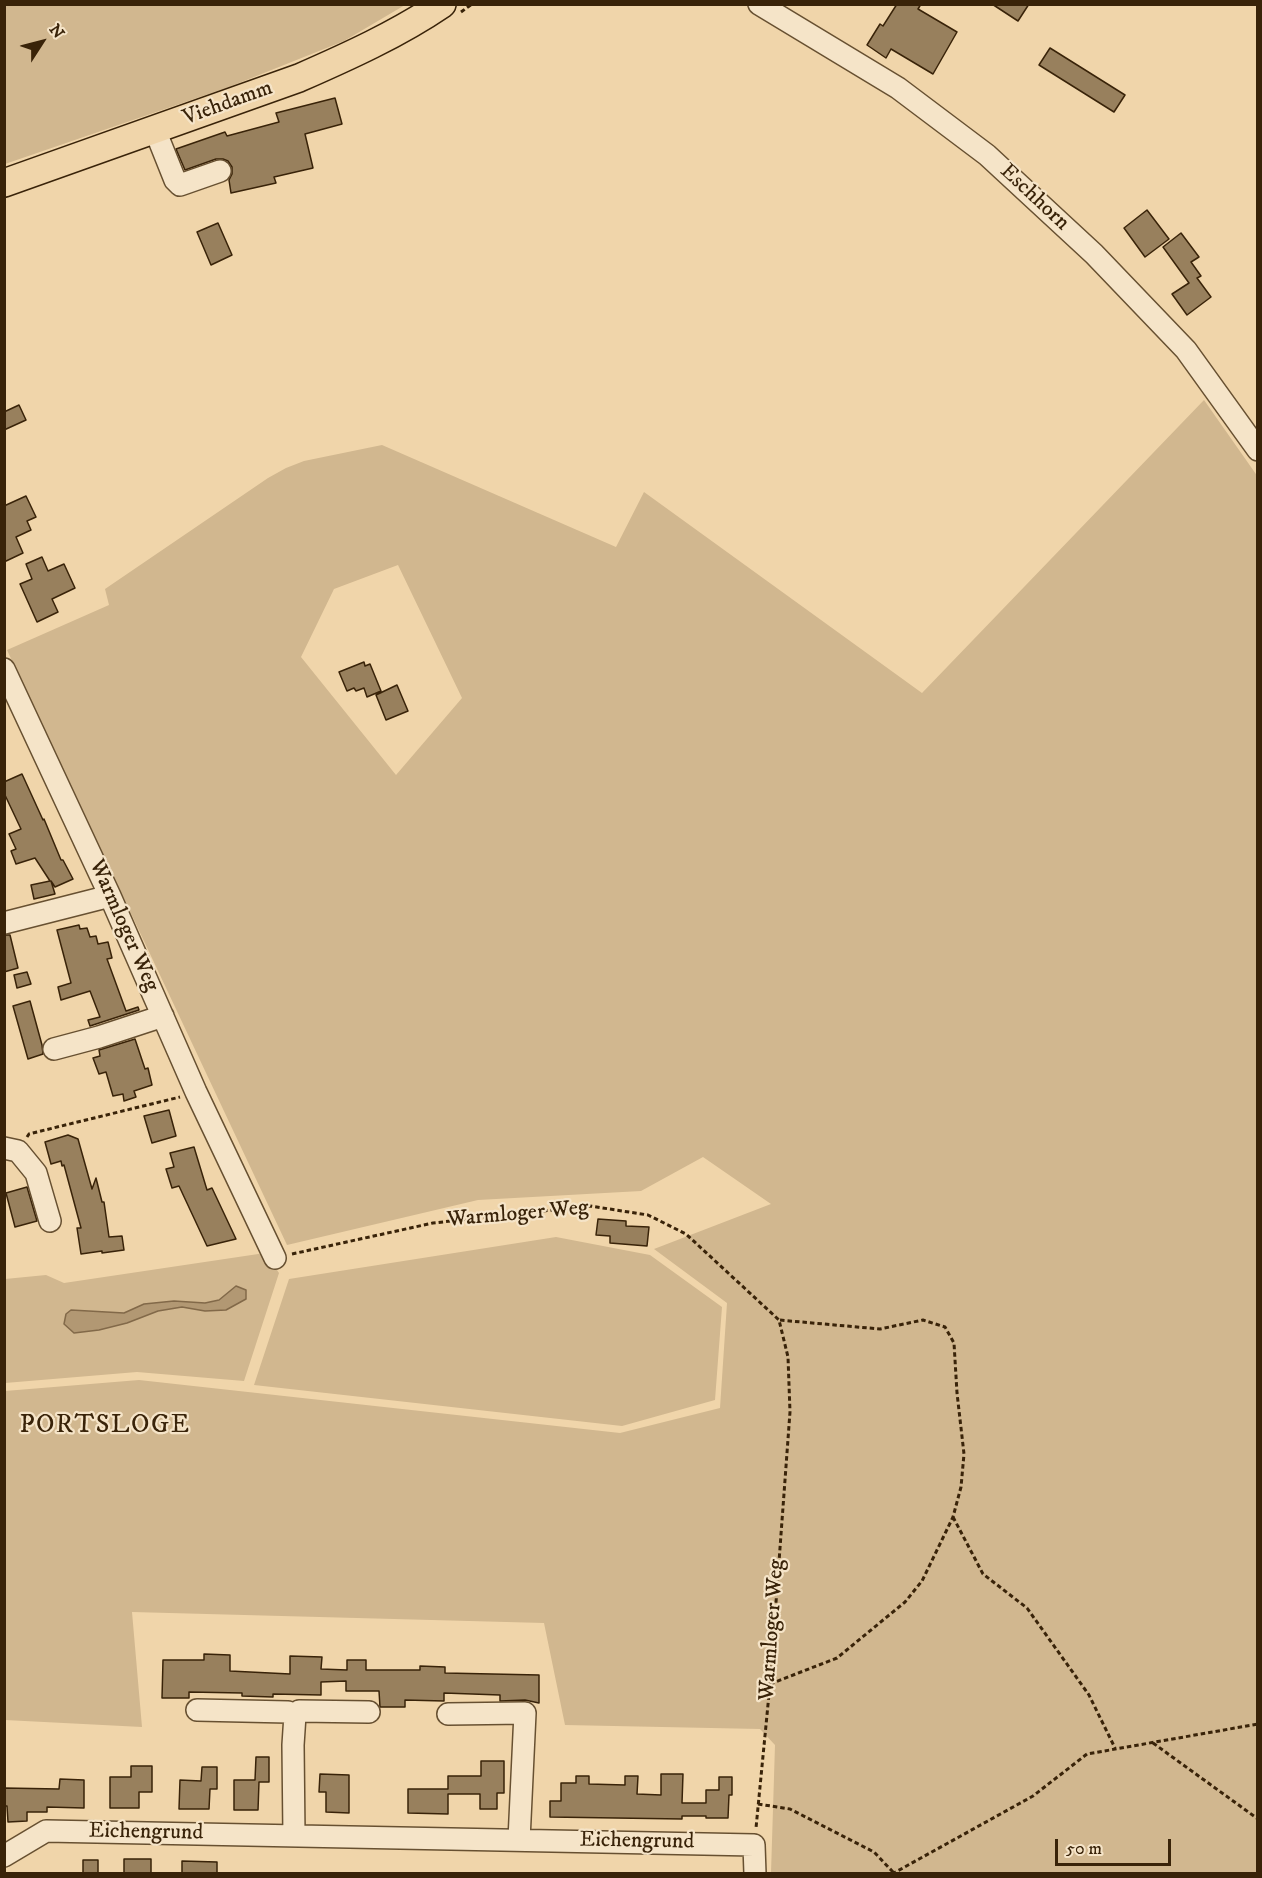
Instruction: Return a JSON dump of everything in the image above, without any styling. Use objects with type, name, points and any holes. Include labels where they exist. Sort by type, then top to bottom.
[{"type":"main road","name":"Viehdamm","points":[[4,183],[309,74],[383,38],[442,4]]},
{"type":"street","name":"Eschhorn","points":[[759,4],[898,88],[987,155],[1094,254],[1186,350],[1257,450]]},
{"type":"street","points":[[155,130],[175,180],[180,185],[220,171]]},
{"type":"street","name":"Warmloger Weg","points":[[4,669],[12,706],[110,896],[196,1092],[275,1258]]},
{"type":"street","points":[[4,923],[110,896]]},
{"type":"street","points":[[54,1049],[163,1016]]},
{"type":"street","points":[[11,1149],[36,1173],[50,1221]]},
{"type":"street","points":[[197,1710],[288,1712],[295,1715]]},
{"type":"street","points":[[294,1836],[295,1715],[299,1711],[369,1712]]},
{"type":"street","points":[[447,1714],[525,1713],[519,1840]]},
{"type":"street","name":"Eichengrund","points":[[4,1856],[46,1832],[754,1845]]},
{"type":"street","points":[[754,1845],[755,1874]]},
{"type":"path","points":[[11,1149],[29,1134],[196,1092]]},
{"type":"path","name":"Warmloger Weg","points":[[275,1258],[433,1223],[590,1206],[648,1215],[686,1234],[779,1320],[788,1357],[790,1412],[770,1684],[754,1845]]},
{"type":"path","points":[[770,1684],[837,1658],[905,1602],[922,1581],[953,1517],[961,1487],[964,1454],[954,1343],[945,1327],[923,1320],[880,1329],[779,1320]]},
{"type":"path","points":[[953,1517],[983,1574],[1027,1608],[1089,1695],[1116,1749]]},
{"type":"path","points":[[758,1804],[790,1809],[874,1852],[894,1873],[1033,1796],[1087,1754],[1255,1725]]},
{"type":"path","points":[[1152,1743],[1257,1819]]},
{"type":"shaded area","points":[[4,5],[405,5],[344,41],[229,87],[5,164]]},
{"type":"shaded area","points":[[1204,400],[1258,477],[1257,1873],[771,1873],[775,1745],[760,1729],[565,1725],[544,1623],[132,1612],[142,1727],[5,1720],[5,1391],[139,1380],[620,1433],[720,1408],[727,1303],[654,1249],[771,1204],[703,1157],[641,1191],[478,1200],[287,1245],[7,650],[109,605],[105,589],[286,468],[304,461],[382,445],[616,547],[644,492],[922,693]],"holes":[[[398,565],[462,698],[396,775],[301,657],[334,589]]]},
{"type":"shaded area","points":[[556,1237],[650,1255],[722,1307],[715,1400],[622,1426],[254,1385],[289,1279]]},
{"type":"shaded area","points":[[265,1253],[279,1273],[244,1381],[137,1372],[5,1383],[5,1279],[46,1275],[64,1283]]},
{"type":"shaded area","points":[[236,1286],[246,1290],[246,1299],[226,1310],[205,1311],[182,1307],[158,1311],[127,1323],[99,1330],[74,1333],[64,1324],[66,1314],[71,1310],[124,1313],[144,1304],[174,1301],[205,1303],[219,1300]]},
{"type":"building","points":[[897,4],[921,4],[918,9],[957,32],[933,74],[891,49],[886,58],[867,45],[880,24],[883,26]]},
{"type":"building","points":[[992,4],[1029,4],[1018,21]]},
{"type":"building","points":[[1050,48],[1125,95],[1114,112],[1039,65]]},
{"type":"building","points":[[335,98],[342,124],[305,134],[313,168],[274,177],[276,183],[231,193],[229,180],[232,167],[228,161],[216,159],[185,170],[176,149],[225,132],[227,136],[279,122],[276,113]]},
{"type":"building","points":[[1147,210],[1169,239],[1145,257],[1124,228]]},
{"type":"building","points":[[218,223],[232,255],[211,265],[197,232]]},
{"type":"building","points":[[1181,233],[1199,257],[1191,262],[1201,276],[1197,278],[1211,297],[1187,315],[1172,294],[1189,283],[1163,247]]},
{"type":"building","points":[[19,405],[26,420],[4,430],[4,412]]},
{"type":"building","points":[[26,496],[36,517],[27,521],[31,530],[16,537],[23,553],[4,562],[4,506]]},
{"type":"building","points":[[42,557],[48,571],[64,564],[75,588],[52,599],[58,612],[37,622],[20,584],[32,579],[26,564]]},
{"type":"building","points":[[364,662],[365,666],[370,664],[381,691],[367,697],[364,688],[347,691],[339,672]]},
{"type":"building","points":[[397,685],[408,711],[386,720],[376,695]]},
{"type":"building","points":[[22,774],[61,860],[73,879],[55,887],[51,881],[55,894],[34,899],[31,885],[50,881],[35,858],[16,864],[11,851],[16,849],[9,834],[21,829],[4,793],[4,782]]},
{"type":"building","points":[[79,925],[80,929],[87,928],[90,937],[96,936],[98,944],[108,942],[112,958],[107,959],[126,1011],[138,1007],[139,1010],[90,1026],[88,1020],[100,1017],[90,991],[61,1000],[58,987],[71,983],[57,930]]},
{"type":"building","points":[[4,935],[10,935],[18,968],[4,972]]},
{"type":"building","points":[[27,972],[31,984],[17,988],[14,975]]},
{"type":"building","points":[[30,1001],[43,1054],[28,1059],[13,1006]]},
{"type":"building","points":[[135,1039],[145,1069],[148,1068],[152,1085],[134,1091],[136,1097],[124,1101],[123,1094],[113,1096],[106,1072],[99,1074],[93,1058],[100,1056],[99,1050]]},
{"type":"building","points":[[169,1110],[176,1136],[152,1143],[144,1116]]},
{"type":"building","points":[[68,1135],[78,1139],[92,1189],[96,1178],[102,1202],[104,1202],[109,1237],[122,1236],[124,1250],[81,1254],[77,1228],[81,1228],[64,1165],[62,1166],[61,1161],[51,1164],[45,1142]]},
{"type":"building","points":[[194,1147],[207,1190],[212,1188],[236,1239],[207,1246],[179,1186],[172,1188],[166,1169],[174,1167],[170,1153]]},
{"type":"building","points":[[27,1187],[37,1221],[15,1227],[6,1193]]},
{"type":"building","points":[[598,1219],[626,1221],[626,1226],[649,1227],[647,1246],[610,1243],[610,1236],[596,1235]]},
{"type":"building","points":[[204,1654],[230,1655],[230,1671],[290,1674],[290,1656],[322,1657],[321,1669],[347,1670],[347,1660],[366,1660],[366,1670],[420,1670],[420,1666],[445,1667],[445,1673],[539,1675],[539,1703],[525,1700],[500,1701],[500,1695],[444,1693],[444,1701],[405,1700],[405,1707],[380,1707],[379,1691],[346,1691],[346,1681],[321,1682],[321,1695],[273,1694],[273,1697],[242,1696],[242,1693],[189,1692],[189,1698],[162,1698],[163,1660],[204,1660]]},
{"type":"building","points":[[256,1757],[269,1757],[269,1782],[259,1782],[258,1810],[234,1810],[234,1780],[255,1780]]},
{"type":"building","points":[[481,1761],[504,1761],[504,1793],[497,1793],[497,1809],[480,1809],[480,1794],[448,1794],[448,1814],[408,1813],[408,1789],[448,1789],[448,1776],[481,1776]]},
{"type":"building","points":[[131,1766],[152,1766],[152,1792],[139,1792],[139,1808],[110,1808],[110,1777],[131,1777]]},
{"type":"building","points":[[202,1767],[217,1767],[217,1789],[210,1789],[209,1809],[179,1809],[180,1780],[201,1781]]},
{"type":"building","points":[[320,1774],[349,1775],[349,1813],[326,1812],[326,1792],[319,1792]]},
{"type":"building","points":[[661,1774],[683,1774],[682,1803],[706,1803],[706,1790],[719,1790],[719,1777],[732,1777],[728,1818],[706,1818],[706,1816],[682,1816],[682,1819],[550,1817],[550,1801],[561,1801],[561,1783],[576,1783],[576,1776],[589,1776],[589,1784],[625,1785],[625,1776],[638,1776],[637,1794],[661,1795]]},
{"type":"building","points":[[60,1779],[84,1780],[84,1808],[47,1807],[47,1812],[27,1812],[27,1821],[8,1822],[7,1806],[4,1806],[4,1788],[59,1789]]},
{"type":"building","points":[[124,1859],[151,1859],[151,1874],[124,1874]]},
{"type":"building","points":[[83,1860],[98,1860],[98,1874],[83,1874]]},
{"type":"building","points":[[182,1861],[217,1862],[217,1874],[182,1874]]},
{"type":"district","name":"PORTSLOGE","points":[[105,1427]]}]
